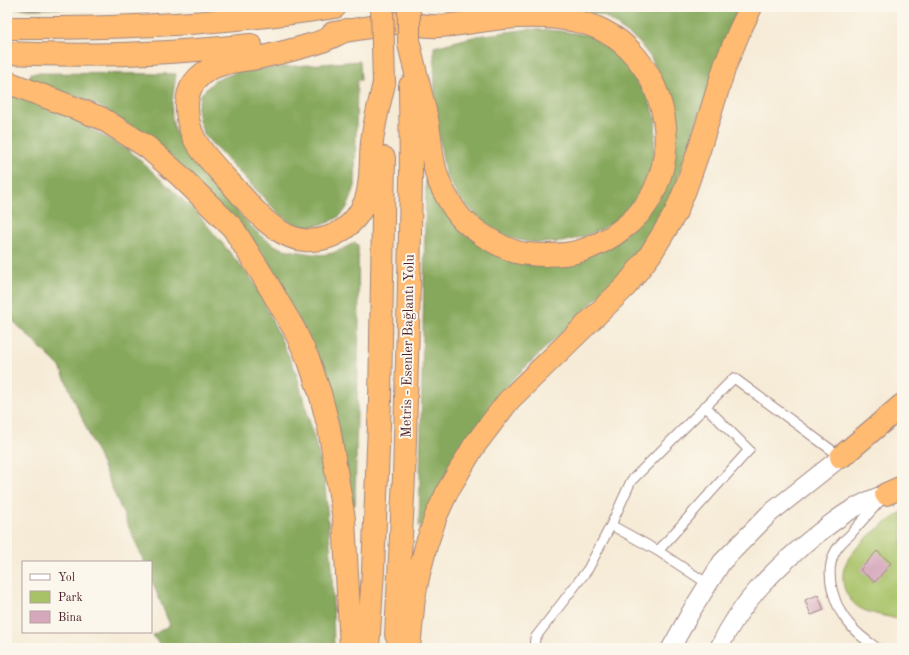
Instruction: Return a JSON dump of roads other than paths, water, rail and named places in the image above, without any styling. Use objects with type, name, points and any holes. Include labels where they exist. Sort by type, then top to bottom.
[{"type":"highway","points":[[7,28],[58,28],[172,24],[335,7]]},
{"type":"highway","points":[[347,30],[312,45],[256,58],[232,61],[216,66],[204,72],[192,85],[189,94],[186,107],[189,124],[194,138],[202,150],[224,177],[256,211],[278,230],[295,238],[312,240],[326,239],[345,228],[357,216],[366,201],[371,170],[372,141],[384,83],[382,7]]},
{"type":"highway","points":[[7,53],[50,55],[216,48],[290,40],[347,30],[406,14],[483,7]]},
{"type":"highway","points":[[409,648],[414,598],[419,573],[436,516],[448,490],[474,446],[509,400],[626,286],[650,255],[675,214],[685,190],[725,66],[751,7]]},
{"type":"highway","points":[[406,14],[417,26],[435,27],[490,20],[551,18],[581,22],[602,30],[621,42],[644,67],[655,85],[664,118],[666,134],[663,168],[655,189],[646,205],[633,220],[617,233],[596,245],[580,251],[557,254],[517,252],[499,245],[477,231],[462,219],[442,190],[434,166],[427,121],[409,44],[406,14]]},
{"type":"highway","name":"Metris - Esenler Bağlantı Yolu","points":[[396,648],[404,477],[409,284],[411,178],[409,44]]},
{"type":"highway","points":[[7,82],[101,118],[147,147],[179,175],[233,228],[266,281],[294,329],[309,361],[320,393],[329,428],[344,519],[351,648]]},
{"type":"highway","name":"Metris - Esenler Bağlantı Yolu","points":[[368,648],[373,571],[380,400],[384,83]]},
{"type":"highway","points":[[841,457],[902,405]]},
{"type":"street","points":[[671,648],[692,610],[722,562],[769,514],[841,457]]},
{"type":"street","points":[[719,648],[727,631],[762,583],[794,552],[846,512],[870,499],[894,491]]},
{"type":"lane","points":[[534,648],[535,638],[588,569],[611,525],[631,481],[734,378],[841,457]]},
{"type":"lane","points":[[658,551],[749,450],[705,406]]},
{"type":"lane","points":[[876,648],[862,638],[850,625],[837,604],[831,587],[831,567],[834,554],[841,544],[894,491]]},
{"type":"lane","points":[[611,525],[658,551],[708,584]]}]
